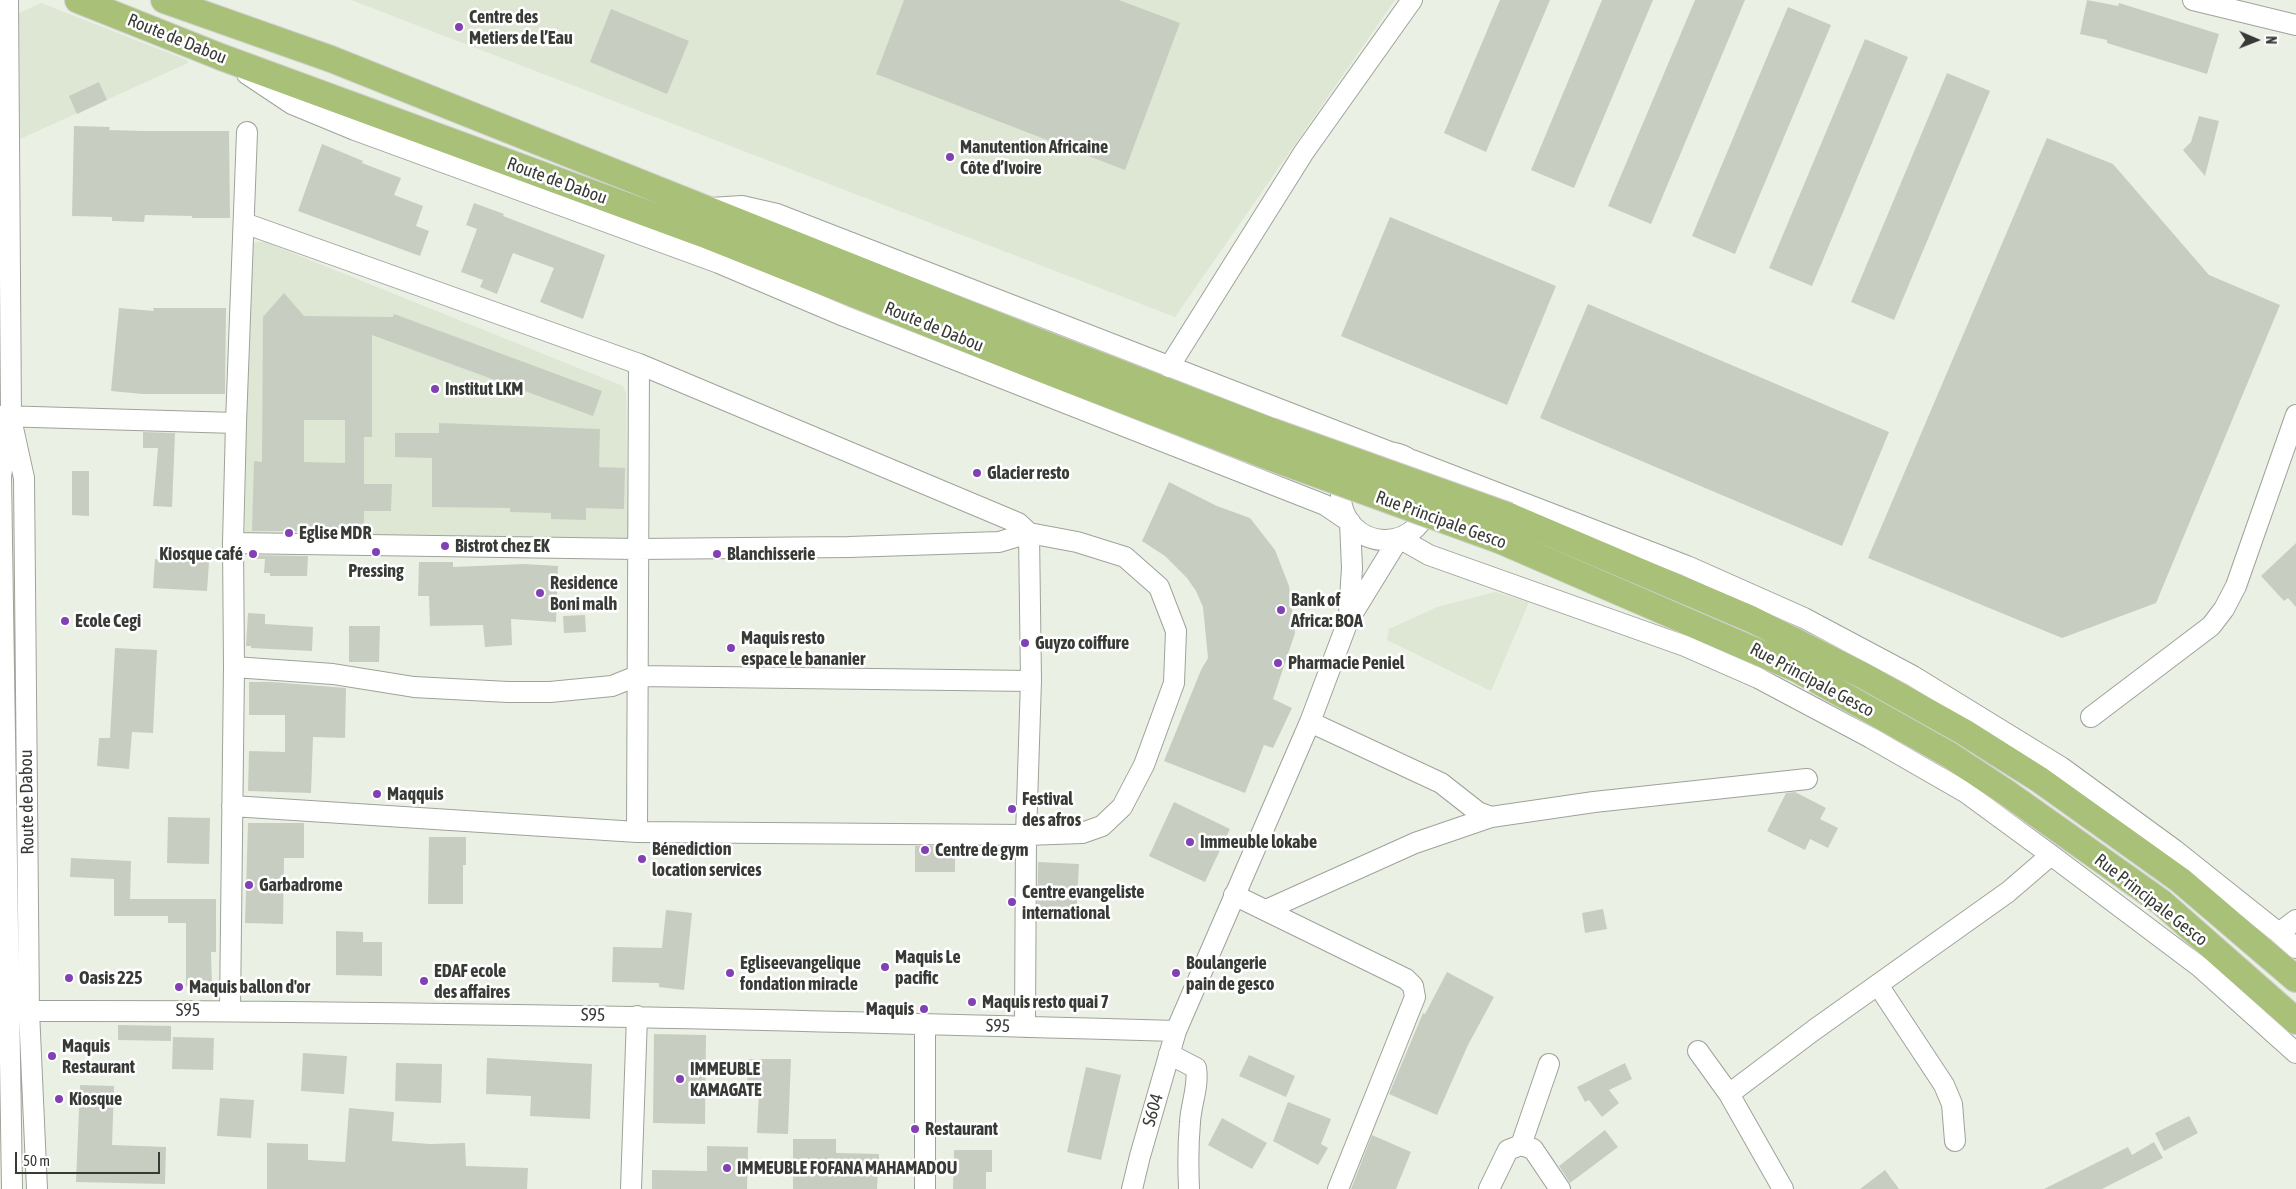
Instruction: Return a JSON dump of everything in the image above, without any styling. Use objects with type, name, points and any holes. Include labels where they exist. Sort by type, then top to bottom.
[{"type":"main road","name":"Route de Dabou","points":[[78,0],[221,57],[1038,355]]},
{"type":"main road","name":"Route de Dabou","points":[[164,0],[331,59],[708,208],[1038,355]]},
{"type":"main road","points":[[1038,355],[1267,443]]},
{"type":"main road","name":"Rue Principale Gesco","points":[[1267,443],[1509,516],[1751,619],[1864,676],[1964,732],[2040,780],[2180,880],[2296,980]]},
{"type":"main road","name":"Rue Principale Gesco","points":[[1267,443],[1499,540],[1796,669],[1948,754],[2007,793],[2160,902],[2296,1021]]},
{"type":"street","name":"Route de Dabou","points":[[8,0],[5,416],[2,476],[13,1010],[12,1189]]},
{"type":"street","points":[[1168,367],[1304,152],[1412,0]]},
{"type":"street","points":[[2193,0],[2296,25]]},
{"type":"street","points":[[221,57],[292,104],[355,130],[719,263],[844,316],[1324,505],[1350,522]]},
{"type":"street","points":[[230,1010],[234,667],[233,543],[247,132]]},
{"type":"street","points":[[708,208],[742,206],[776,214],[1390,452]]},
{"type":"street","points":[[244,223],[639,364],[1018,523],[1029,533],[1031,681],[1026,835],[1025,1027]]},
{"type":"street","points":[[637,832],[639,364]]},
{"type":"street","points":[[2091,717],[2211,626],[2224,609],[2236,586],[2296,415]]},
{"type":"street","points":[[5,416],[236,423]]},
{"type":"street","points":[[1412,460],[1421,470],[1427,482],[1429,496],[1427,510],[1421,522],[1411,532],[1399,538],[1386,540],[1372,538],[1359,532],[1350,522],[1343,509],[1341,495],[1344,480],[1351,468],[1362,458],[1376,452],[1390,452],[1401,454],[1412,460],[1687,566],[1804,618],[1913,676],[2061,767],[2176,851],[2296,948]]},
{"type":"street","points":[[1348,621],[1352,568],[1350,522]]},
{"type":"street","points":[[232,806],[637,832],[1026,835],[1082,832],[1102,826],[1122,807],[1144,765],[1174,683],[1176,631],[1159,587],[1125,557],[1077,542],[1029,533],[999,542],[849,547],[637,549],[233,543]]},
{"type":"street","points":[[1348,621],[1399,538]]},
{"type":"street","points":[[1399,538],[1430,556],[1685,646],[1758,678],[1871,738],[1965,792],[2051,855],[2200,967],[2296,1053]]},
{"type":"street","name":"S604","points":[[1132,1189],[1176,1031],[1310,722],[1348,621]]},
{"type":"street","points":[[234,667],[333,674],[414,686],[508,692],[550,692],[612,686],[637,676],[1031,681]]},
{"type":"street","points":[[1310,722],[1441,783],[1478,812],[1491,816]]},
{"type":"street","points":[[1266,910],[1416,843],[1491,816],[1594,802],[1807,779]]},
{"type":"street","points":[[1729,1094],[2008,892],[2051,855]]},
{"type":"street","points":[[1234,895],[1406,979],[1413,986],[1415,997],[1338,1189]]},
{"type":"street","points":[[2279,933],[2296,920]]},
{"type":"street","points":[[1878,985],[1944,1085],[1952,1104],[1955,1141]]},
{"type":"street","name":"Route de Dabou","points":[[13,1010],[37,1189]]},
{"type":"street","name":"S95","points":[[13,1010],[230,1010],[637,1016],[1176,1031]]},
{"type":"street","points":[[632,1189],[637,1016]]},
{"type":"street","points":[[925,1024],[925,1189]]},
{"type":"street","points":[[1698,1051],[1729,1094],[1783,1189]]},
{"type":"street","points":[[1169,1054],[1196,1068],[1198,1076],[1190,1121],[1189,1189]]},
{"type":"street","points":[[1489,1189],[1508,1150],[1520,1144],[1549,1064]]},
{"type":"street","points":[[1520,1144],[1533,1149],[1560,1189]]},
{"type":"shaded area","points":[[351,0],[1395,0],[1175,317]]},
{"type":"shaded area","points":[[41,3],[187,60],[188,63],[20,139],[19,13]]},
{"type":"shaded area","name":"Institut LKM","points":[[257,242],[265,242],[623,386],[626,393],[628,540],[245,534],[247,254],[250,245]]},
{"type":"shaded area","points":[[1495,592],[1529,602],[1491,691],[1387,640],[1389,629],[1437,607]]},
{"type":"building","points":[[904,0],[1119,0],[1180,23],[1125,170],[876,74]]},
{"type":"building","points":[[1500,0],[1550,0],[1486,152],[1444,133]]},
{"type":"building","points":[[1602,0],[1653,0],[1574,188],[1531,170]]},
{"type":"building","points":[[1695,0],[1745,0],[1651,224],[1608,206]]},
{"type":"building","points":[[2087,0],[2118,6],[2119,3],[2219,34],[2207,74],[2107,43],[2107,40],[2080,34]]},
{"type":"building","points":[[1788,7],[1831,25],[1735,254],[1692,236]]},
{"type":"building","points":[[611,9],[689,41],[667,94],[590,62]]},
{"type":"building","points":[[1865,39],[1908,57],[1812,286],[1769,268]]},
{"type":"building","points":[[1947,73],[1990,91],[1894,320],[1851,302]]},
{"type":"building","points":[[99,82],[107,100],[77,114],[69,96]]},
{"type":"building","points":[[2199,116],[2219,121],[2205,176],[2183,150],[2191,142]]},
{"type":"building","points":[[74,126],[110,127],[109,130],[229,131],[230,218],[145,215],[144,222],[112,221],[112,217],[72,216]]},
{"type":"building","points":[[2047,138],[2113,164],[2209,275],[2280,305],[2156,603],[2062,638],[1868,558]]},
{"type":"building","points":[[322,144],[363,161],[362,163],[401,178],[394,195],[423,206],[416,226],[429,231],[420,256],[298,211]]},
{"type":"building","points":[[474,203],[605,255],[583,319],[540,302],[554,268],[513,253],[497,294],[480,287],[483,280],[461,272],[477,229],[466,225]]},
{"type":"building","points":[[1390,217],[1556,286],[1507,405],[1341,336]]},
{"type":"building","points":[[284,293],[304,316],[393,317],[394,314],[602,391],[593,416],[372,335],[372,437],[364,437],[364,484],[392,484],[391,511],[364,511],[364,531],[252,531],[254,461],[262,462],[263,317]],"holes":[[[304,420],[345,420],[345,463],[304,462]]]},
{"type":"building","points":[[1588,304],[1889,432],[1842,546],[1540,418]]},
{"type":"building","points":[[119,308],[154,311],[153,308],[226,308],[225,394],[143,394],[111,391]]},
{"type":"building","points":[[439,423],[600,429],[599,467],[625,468],[624,509],[586,508],[586,520],[551,519],[551,513],[510,512],[510,508],[432,507],[432,458],[395,457],[395,433],[439,433]]},
{"type":"building","points":[[143,432],[175,433],[172,507],[153,506],[158,448],[143,448]]},
{"type":"building","points":[[72,471],[89,471],[89,516],[72,515]]},
{"type":"building","points":[[1169,482],[1217,506],[1250,518],[1275,550],[1289,586],[1295,633],[1273,699],[1292,708],[1273,748],[1264,745],[1245,793],[1164,761],[1201,670],[1208,658],[1203,607],[1196,591],[1187,578],[1165,556],[1142,541]]},
{"type":"building","points":[[2296,543],[2296,607],[2288,598],[2284,601],[2261,576]]},
{"type":"building","points":[[252,555],[308,556],[307,576],[270,576],[270,573],[264,573],[265,559],[251,559]]},
{"type":"building","points":[[155,559],[209,562],[207,591],[153,588]]},
{"type":"building","points":[[419,562],[453,562],[453,567],[524,564],[558,566],[556,622],[511,619],[512,645],[485,647],[483,625],[430,626],[429,596],[418,596]]},
{"type":"building","points":[[248,613],[265,614],[265,624],[313,627],[312,651],[251,648],[251,646],[246,646]]},
{"type":"building","points":[[585,615],[586,632],[564,633],[563,616]]},
{"type":"building","points":[[349,626],[380,626],[379,662],[349,662]]},
{"type":"building","points":[[115,648],[157,650],[153,733],[132,732],[129,769],[97,766],[99,738],[110,738]]},
{"type":"building","points":[[249,682],[346,688],[345,738],[313,737],[311,793],[248,791],[249,751],[285,752],[285,715],[249,715]]},
{"type":"building","points":[[1795,792],[1826,808],[1820,819],[1838,828],[1828,848],[1810,839],[1805,850],[1767,831],[1786,793]]},
{"type":"building","name":"Immeuble lokabe","points":[[1174,802],[1230,829],[1205,882],[1149,856]]},
{"type":"building","points":[[168,817],[210,818],[209,864],[167,863]]},
{"type":"building","points":[[248,823],[304,823],[304,858],[284,858],[283,924],[245,923]]},
{"type":"building","points":[[429,837],[466,837],[466,865],[463,865],[463,904],[428,904]]},
{"type":"building","points":[[915,846],[955,846],[955,872],[915,872]]},
{"type":"building","points":[[71,858],[131,861],[130,899],[216,899],[216,952],[211,952],[212,986],[186,986],[186,923],[168,923],[168,916],[114,916],[114,879],[70,877]]},
{"type":"building","points":[[1038,862],[1079,864],[1076,920],[1037,918]]},
{"type":"building","points":[[1603,909],[1607,929],[1585,933],[1582,913]]},
{"type":"building","points":[[666,910],[692,913],[684,990],[659,987],[659,983],[612,982],[613,947],[662,948]]},
{"type":"building","points":[[336,931],[363,932],[363,942],[382,942],[382,976],[336,975]]},
{"type":"building","points":[[1447,972],[1494,997],[1468,1045],[1437,1115],[1389,1094],[1423,1013],[1425,1014]]},
{"type":"building","points":[[118,1025],[171,1026],[171,1041],[118,1040]]},
{"type":"building","name":"IMMEUBLE KAMAGATE","points":[[654,1034],[706,1035],[705,1124],[653,1123]]},
{"type":"building","points":[[173,1037],[214,1038],[213,1070],[172,1069]]},
{"type":"building","points":[[303,1053],[347,1056],[344,1094],[301,1091]]},
{"type":"building","points":[[1249,1055],[1295,1076],[1286,1097],[1239,1076]]},
{"type":"building","points":[[487,1058],[592,1064],[590,1119],[530,1116],[531,1096],[486,1094]]},
{"type":"building","points":[[748,1059],[791,1059],[788,1134],[757,1133],[759,1090],[747,1090]]},
{"type":"building","points":[[396,1063],[442,1064],[441,1103],[395,1101]]},
{"type":"building","points":[[1625,1063],[1632,1079],[1609,1090],[1619,1103],[1602,1117],[1589,1100],[1585,1102],[1577,1087]]},
{"type":"building","points":[[1086,1067],[1121,1075],[1101,1160],[1067,1152]]},
{"type":"building","points":[[80,1085],[114,1086],[112,1145],[166,1147],[165,1184],[76,1182]]},
{"type":"building","points":[[220,1098],[254,1100],[251,1138],[217,1136]]},
{"type":"building","points":[[1288,1102],[1331,1119],[1321,1144],[1328,1148],[1318,1165],[1273,1141]]},
{"type":"building","points":[[349,1108],[394,1112],[392,1141],[430,1144],[465,1143],[466,1166],[528,1168],[527,1189],[267,1189],[267,1143],[308,1144],[308,1160],[345,1162]]},
{"type":"building","points":[[2189,1116],[2198,1133],[2164,1151],[2155,1133]]},
{"type":"building","points":[[1222,1118],[1267,1143],[1252,1169],[1208,1145]]},
{"type":"building","points":[[1605,1130],[1618,1147],[1570,1183],[1559,1166]]},
{"type":"building","points":[[1372,1135],[1411,1152],[1396,1189],[1351,1189]]},
{"type":"building","points":[[793,1139],[836,1139],[836,1153],[879,1154],[877,1189],[793,1189]]},
{"type":"building","points":[[2154,1142],[2163,1158],[2102,1189],[2044,1189],[2128,1147],[2132,1155]]},
{"type":"building","name":"IMMEUBLE FOFANA MAHAMADOU","points":[[707,1146],[748,1147],[747,1189],[652,1189],[652,1170],[707,1171]]},
{"type":"building","points":[[954,1150],[992,1150],[992,1172],[986,1172],[986,1189],[953,1189]]},
{"type":"building","points":[[1885,1170],[1899,1189],[1860,1189]]},
{"type":"place","name":"Centre des Metiers de l’Eau","points":[[459,27]]},
{"type":"place","name":"Manutention Africaine Côte d’Ivoire","points":[[950,157]]},
{"type":"place","name":"Institut LKM","points":[[435,389]]},
{"type":"place","name":"Glacier resto","points":[[977,473]]},
{"type":"place","name":"Eglise MDR","points":[[289,533]]},
{"type":"place","name":"Bistrot chez EK","points":[[445,546]]},
{"type":"place","name":"Pressing","points":[[376,552]]},
{"type":"place","name":"Kiosque café","points":[[253,554]]},
{"type":"place","name":"Blanchisserie","points":[[717,554]]},
{"type":"place","name":"Residence Boni malh","points":[[540,593]]},
{"type":"place","name":"Bank of Africa: BOA","points":[[1281,610]]},
{"type":"place","name":"Ecole Cegi","points":[[65,621]]},
{"type":"place","name":"Guyzo coiffure","points":[[1025,643]]},
{"type":"place","name":"Maquis resto espace le bananier","points":[[731,648]]},
{"type":"place","name":"Pharmacie Peniel","points":[[1278,663]]},
{"type":"place","name":"Maqquis","points":[[377,794]]},
{"type":"place","name":"Festival des afros","points":[[1012,809]]},
{"type":"place","name":"Immeuble lokabe","points":[[1190,842]]},
{"type":"place","name":"Centre de gym","points":[[925,850]]},
{"type":"place","name":"Bénediction location services","points":[[642,859]]},
{"type":"place","name":"Garbadrome","points":[[249,885]]},
{"type":"place","name":"Centre evangeliste international","points":[[1012,902]]},
{"type":"place","name":"Maquis Le pacific","points":[[885,967]]},
{"type":"place","name":"Egliseevangelique fondation miracle","points":[[730,973]]},
{"type":"place","name":"Boulangerie pain de gesco","points":[[1176,973]]},
{"type":"place","name":"Oasis 225","points":[[69,978]]},
{"type":"place","name":"EDAF ecole des affaires","points":[[424,981]]},
{"type":"place","name":"Maquis ballon d'or","points":[[179,987]]},
{"type":"place","name":"Maquis resto quai 7","points":[[972,1002]]},
{"type":"place","name":"Maquis","points":[[924,1009]]},
{"type":"place","name":"Maquis Restaurant","points":[[52,1056]]},
{"type":"place","name":"IMMEUBLE KAMAGATE","points":[[680,1079]]},
{"type":"place","name":"Kiosque","points":[[59,1099]]},
{"type":"place","name":"Restaurant","points":[[915,1129]]},
{"type":"place","name":"IMMEUBLE FOFANA MAHAMADOU","points":[[727,1168]]}]
